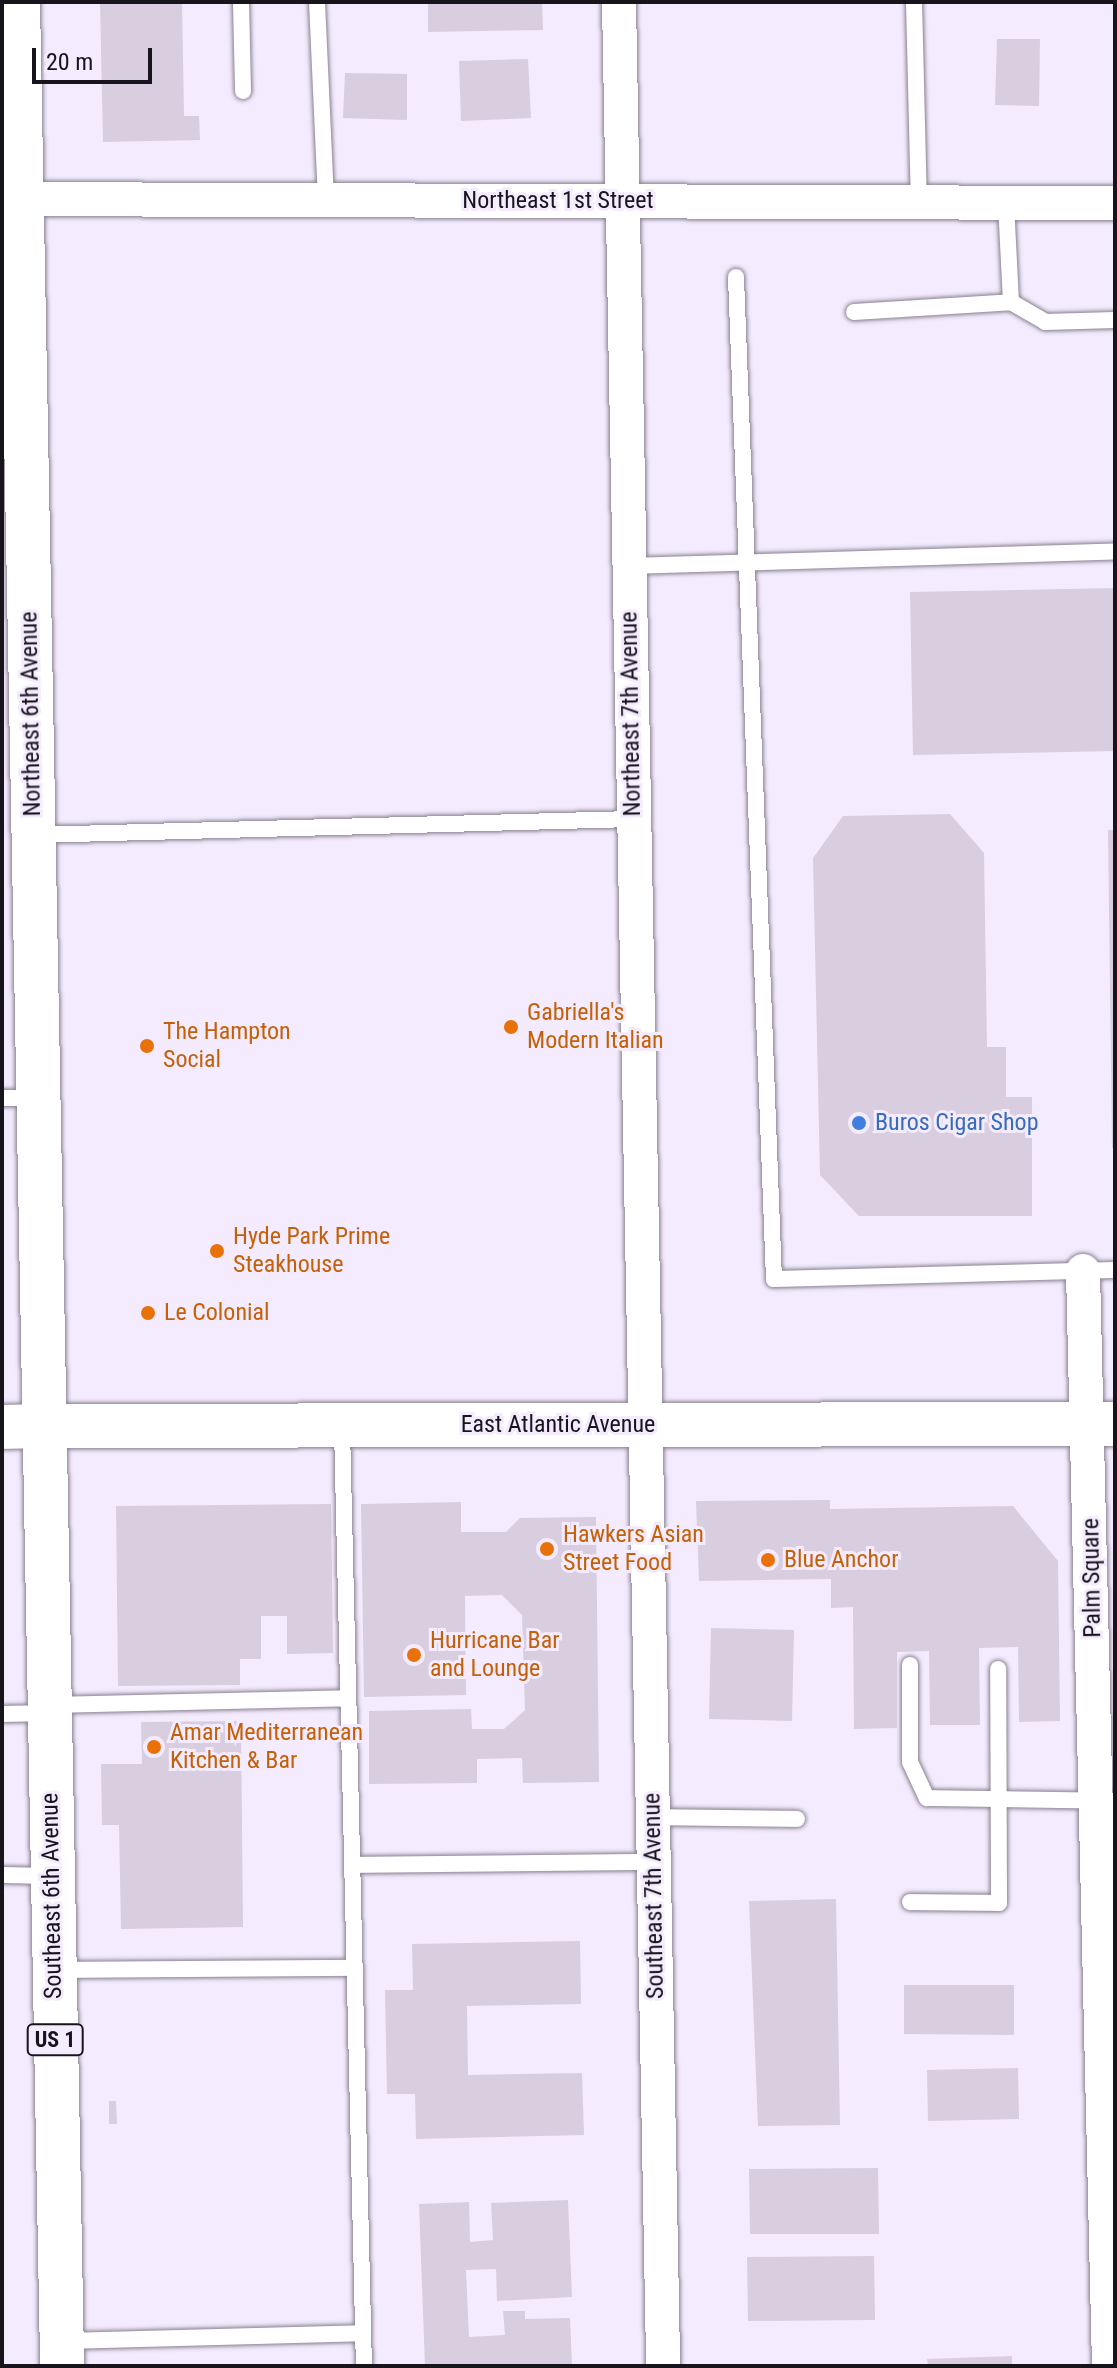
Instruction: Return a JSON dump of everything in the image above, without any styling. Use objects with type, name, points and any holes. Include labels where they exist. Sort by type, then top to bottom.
[{"type":"main road","name":"Northeast 6th Avenue","points":[[18,2],[12,199],[23,663],[33,835],[20,1098],[23,1427]]},
{"type":"main road","name":"East Atlantic Avenue","points":[[23,1427],[1101,1424]]},
{"type":"main road","name":"Southeast 6th Avenue","points":[[23,1427],[48,1709],[62,2353]]},
{"type":"street","name":"Northeast 7th Avenue","points":[[619,2],[645,1425]]},
{"type":"street","name":"Northeast 1st Street","points":[[12,199],[1115,203]]},
{"type":"street","name":"Palm Square","points":[[1099,1270],[1109,2366]]},
{"type":"street","name":"Southeast 7th Avenue","points":[[645,1425],[663,2366]]},
{"type":"lane","points":[[241,2],[243,91]]},
{"type":"lane","points":[[317,2],[326,200]]},
{"type":"lane","points":[[914,2],[919,203]]},
{"type":"lane","points":[[1006,203],[1011,302]]},
{"type":"lane","points":[[736,277],[774,1279],[1099,1270]]},
{"type":"lane","points":[[854,312],[1011,302],[1045,322],[1115,320]]},
{"type":"lane","points":[[629,566],[1115,552]]},
{"type":"lane","points":[[33,835],[634,819]]},
{"type":"lane","points":[[342,1424],[364,2366]]},
{"type":"lane","points":[[910,1665],[910,1762],[927,1798],[1106,1800]]},
{"type":"lane","points":[[910,1902],[999,1903],[998,1669]]},
{"type":"lane","points":[[2,1714],[48,1709],[348,1698]]},
{"type":"lane","points":[[653,1817],[797,1819]]},
{"type":"lane","points":[[352,1865],[653,1862]]},
{"type":"lane","points":[[2,1875],[52,1876]]},
{"type":"lane","points":[[54,1970],[354,1968]]},
{"type":"lane","points":[[62,2353],[363,2333]]},
{"type":"building","points":[[100,2],[182,2],[184,116],[199,116],[200,140],[103,142]]},
{"type":"building","points":[[428,2],[542,2],[543,30],[428,32]]},
{"type":"building","points":[[997,39],[1040,39],[1039,106],[995,105]]},
{"type":"building","points":[[528,59],[531,118],[461,121],[459,61]]},
{"type":"building","points":[[345,73],[407,74],[407,120],[343,118]]},
{"type":"building","points":[[1115,588],[1115,751],[913,755],[910,592]]},
{"type":"building","points":[[950,814],[984,853],[987,1047],[1006,1047],[1006,1097],[1032,1097],[1032,1216],[859,1216],[820,1175],[813,858],[843,816]]},
{"type":"building","points":[[1108,830],[1115,830],[1115,1148],[1112,1148]]},
{"type":"building","points":[[830,1500],[830,1509],[1013,1506],[1058,1561],[1060,1721],[1019,1722],[1018,1647],[979,1648],[980,1725],[930,1725],[929,1651],[897,1652],[897,1728],[854,1729],[853,1607],[831,1608],[831,1579],[699,1581],[696,1501]]},
{"type":"building","name":"Hurricane Bar and Lounge","points":[[461,1502],[461,1532],[506,1532],[520,1518],[596,1517],[599,1782],[523,1783],[522,1758],[477,1759],[477,1783],[369,1784],[369,1711],[471,1709],[472,1729],[504,1729],[525,1710],[522,1615],[502,1595],[465,1596],[466,1695],[364,1697],[361,1504]]},
{"type":"building","points":[[331,1504],[333,1653],[287,1654],[287,1616],[261,1616],[261,1659],[240,1659],[240,1685],[118,1686],[116,1506]]},
{"type":"building","points":[[711,1628],[794,1630],[792,1721],[709,1719]]},
{"type":"building","points":[[241,1721],[243,1927],[121,1929],[119,1825],[102,1825],[101,1764],[142,1764],[141,1722]]},
{"type":"building","points":[[836,1899],[840,2125],[758,2126],[749,1901]]},
{"type":"building","points":[[580,1941],[581,2004],[467,2006],[468,2075],[582,2073],[584,2135],[416,2139],[415,2094],[387,2094],[385,1990],[413,1990],[412,1944]]},
{"type":"building","points":[[904,1985],[1014,1985],[1014,2035],[904,2034]]},
{"type":"building","points":[[1018,2068],[1019,2119],[928,2121],[927,2070]]},
{"type":"building","points":[[109,2101],[116,2101],[117,2124],[109,2124]]},
{"type":"building","points":[[878,2168],[879,2234],[750,2234],[749,2169]]},
{"type":"building","points":[[568,2200],[572,2297],[497,2301],[496,2269],[466,2270],[469,2337],[505,2335],[503,2311],[525,2311],[525,2319],[570,2318],[572,2366],[425,2366],[419,2204],[469,2202],[470,2242],[493,2240],[491,2203]]},
{"type":"building","points":[[874,2256],[875,2320],[748,2321],[747,2257]]},
{"type":"building","points":[[1012,2356],[1012,2366],[928,2366],[927,2359]]},
{"type":"place","name":"Gabriella's Modern Italian","points":[[511,1027]]},
{"type":"place","name":"The Hampton Social","points":[[147,1046]]},
{"type":"place","name":"Buros Cigar Shop","points":[[859,1123]]},
{"type":"place","name":"Hyde Park Prime Steakhouse","points":[[217,1251]]},
{"type":"place","name":"Le Colonial","points":[[148,1313]]},
{"type":"place","name":"Hawkers Asian Street Food","points":[[547,1549]]},
{"type":"place","name":"Blue Anchor","points":[[768,1560]]},
{"type":"place","name":"Hurricane Bar and Lounge","points":[[414,1655]]},
{"type":"place","name":"Amar Mediterranean Kitchen & Bar","points":[[154,1747]]}]
